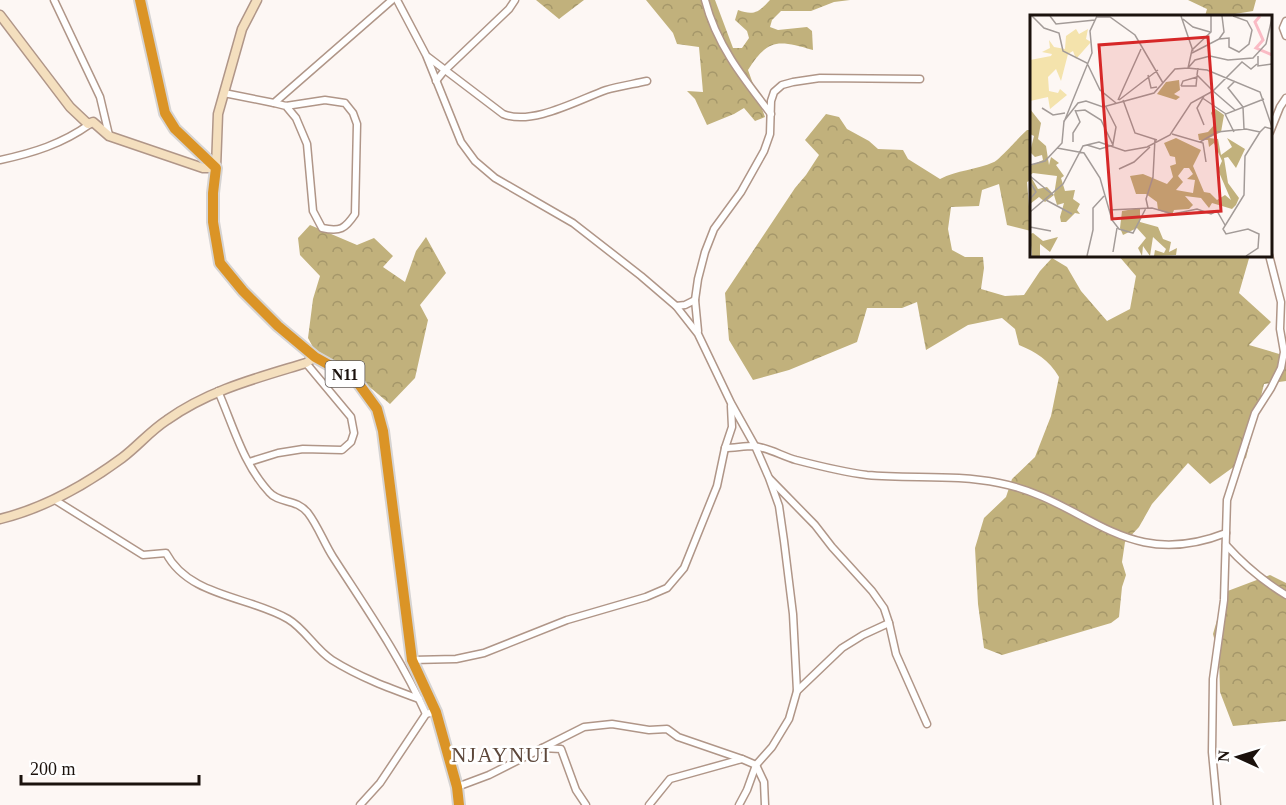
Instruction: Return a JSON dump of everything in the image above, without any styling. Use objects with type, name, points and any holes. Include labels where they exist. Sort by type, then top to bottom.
[{"type":"highway","points":[[140,0],[165,113],[175,129],[216,168]]},
{"type":"highway","name":"N11","points":[[216,168],[213,222],[220,263],[243,291],[310,360],[356,380],[377,409],[383,431],[412,660],[457,787],[459,805]]},
{"type":"street","points":[[54,0],[100,97],[109,136]]},
{"type":"street","points":[[93,122],[109,136],[203,168],[216,168],[218,114],[243,30],[257,0]]},
{"type":"street","points":[[274,103],[392,0]]},
{"type":"street","points":[[397,0],[426,55],[460,142],[475,161],[495,178],[573,222],[676,306],[698,334],[769,478],[779,506],[784,541],[793,614],[797,691],[789,719],[772,747],[756,765],[739,805]]},
{"type":"street","points":[[436,81],[444,70],[509,9],[515,0]]},
{"type":"street","points":[[705,0],[710,21],[723,47],[771,114]]},
{"type":"street","points":[[0,15],[70,107],[88,124],[93,122]]},
{"type":"street","points":[[1286,21],[1283,28],[1286,36]]},
{"type":"street","points":[[426,55],[503,114],[514,117],[550,113],[608,90],[647,81]]},
{"type":"street","points":[[698,334],[695,300],[698,279],[711,237],[714,229],[741,192],[764,151],[770,134],[771,101],[774,92],[782,85],[820,78],[920,79]]},
{"type":"street","points":[[224,93],[285,106],[325,100],[345,103],[353,113],[357,124],[355,214],[347,226],[334,231],[322,228],[313,211],[307,144],[296,118],[285,106]]},
{"type":"street","points":[[1271,128],[1286,98]]},
{"type":"street","points":[[0,160],[36,152],[72,137],[93,122]]},
{"type":"street","points":[[1217,805],[1212,752],[1213,679],[1224,600],[1227,500],[1255,413],[1281,368],[1284,352],[1280,329],[1281,302],[1269,256]]},
{"type":"street","points":[[676,306],[695,300]]},
{"type":"street","points":[[0,519],[34,510],[55,500],[123,457],[165,420],[218,391],[310,360],[351,417],[354,433],[351,442],[342,450],[303,448],[249,462]]},
{"type":"street","points":[[218,391],[237,440],[270,494],[299,504],[309,514],[332,555],[364,601],[420,699],[431,713],[380,783],[360,805]]},
{"type":"street","points":[[412,660],[456,659],[484,653],[567,620],[646,597],[667,588],[684,568],[717,486],[732,427],[731,403]]},
{"type":"street","points":[[725,448],[755,446],[796,460],[868,475],[935,476],[999,483],[1040,494],[1125,538],[1160,546],[1184,544],[1226,533]]},
{"type":"street","points":[[769,478],[815,525],[884,608],[890,623],[896,654],[927,724]]},
{"type":"street","points":[[55,500],[143,555],[166,553],[171,562],[190,581],[289,619],[330,659],[376,684],[420,699]]},
{"type":"street","points":[[1226,545],[1242,564],[1286,595]]},
{"type":"street","points":[[797,691],[842,648],[863,635],[890,623]]},
{"type":"street","points":[[457,787],[489,775],[584,728],[612,724],[649,730],[667,729],[678,737],[756,765],[764,782],[765,805]]},
{"type":"street","points":[[542,748],[561,749],[576,790],[586,805]]},
{"type":"street","points":[[649,805],[670,779],[742,759]]},
{"type":"green space","points":[[536,0],[584,0],[559,19]]},
{"type":"green space","points":[[646,0],[715,0],[733,48],[742,48],[749,38],[747,31],[735,20],[738,10],[748,13],[756,12],[770,0],[850,0],[834,2],[811,11],[781,11],[772,20],[770,27],[778,30],[807,27],[812,31],[813,50],[782,43],[768,47],[748,70],[765,117],[755,121],[744,108],[707,125],[695,99],[687,91],[703,92],[699,47],[677,44],[673,33]]},
{"type":"green space","points":[[1188,0],[1256,0],[1253,11],[1229,15],[1205,15],[1207,9]]},
{"type":"green space","points":[[826,114],[839,117],[847,129],[869,141],[878,149],[903,150],[908,159],[940,179],[994,162],[1027,130],[1030,130],[1030,180],[1027,182],[1030,231],[1007,225],[999,184],[982,190],[979,206],[951,207],[948,229],[952,250],[965,257],[983,257],[981,289],[1005,296],[1024,295],[1052,258],[1067,267],[1081,291],[1107,321],[1130,309],[1136,276],[1119,256],[1250,256],[1239,293],[1271,322],[1249,345],[1286,356],[1286,381],[1264,384],[1246,458],[1210,484],[1188,463],[1152,504],[1139,527],[1125,542],[1122,562],[1126,575],[1122,587],[1119,617],[1111,623],[1002,655],[984,648],[978,604],[975,548],[984,518],[1006,497],[1012,479],[1035,457],[1051,416],[1059,377],[1042,357],[1019,345],[1015,329],[1002,318],[968,325],[926,350],[917,302],[902,308],[867,308],[857,342],[789,370],[753,380],[729,340],[725,293],[819,155],[805,140]]},
{"type":"green space","points":[[310,225],[357,245],[374,238],[393,256],[383,267],[405,282],[416,251],[426,237],[446,273],[420,305],[428,320],[415,378],[390,404],[348,369],[314,349],[308,338],[313,299],[320,276],[300,255],[298,238]]},
{"type":"green space","points":[[1270,575],[1286,583],[1286,721],[1233,726],[1220,692],[1219,657],[1213,634],[1225,592]]},
{"type":"district","name":"NJAYNUI","points":[[501,755]]}]
